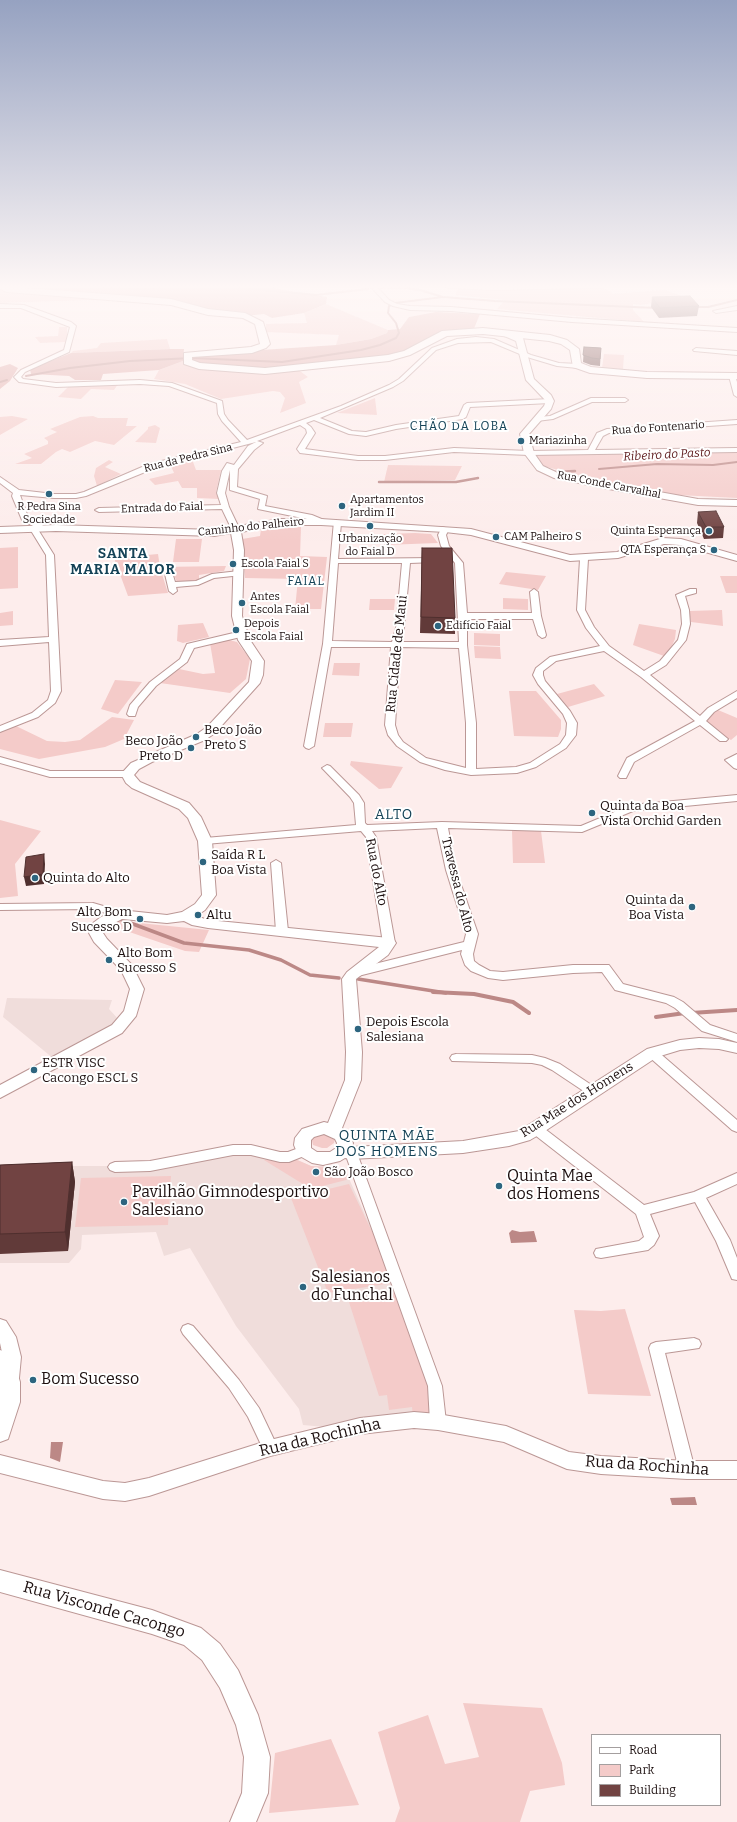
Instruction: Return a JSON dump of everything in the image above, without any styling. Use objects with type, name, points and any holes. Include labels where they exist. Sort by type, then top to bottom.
[{"type":"main road","points":[[596,371],[632,374],[734,376]]},
{"type":"main road","points":[[0,1359],[3,1362],[9,1382],[9,1402],[0,1432]]},
{"type":"main road","name":"Rua Visconde Cacongo","points":[[0,1582],[152,1622],[192,1636],[211,1652],[229,1679],[249,1724],[257,1757],[254,1793],[243,1822]]},
{"type":"street","points":[[0,760],[50,774],[127,774],[135,766],[148,758],[201,737],[211,730],[254,683],[258,675],[258,661],[242,634],[237,616],[239,573],[236,530],[225,507],[221,493],[226,471],[246,444],[225,421],[221,414],[220,402],[170,384],[140,382],[82,385],[28,383],[21,381],[17,377],[23,371]]},
{"type":"street","points":[[321,522],[309,517],[261,507],[264,498],[233,488],[234,469],[251,448],[270,439],[282,431],[392,386],[411,371]]},
{"type":"street","points":[[316,418],[351,432],[366,434],[396,427],[461,418],[463,417],[467,405],[550,402],[548,397],[530,380],[528,371]]},
{"type":"street","points":[[734,376],[737,395]]},
{"type":"street","points":[[537,419],[550,418],[591,400],[625,400]]},
{"type":"street","name":"Rua Conde Carvalhal","points":[[550,402],[548,407],[524,434],[529,453],[540,468],[557,476],[698,502],[737,503]]},
{"type":"street","name":"Rua do Fontenario","points":[[590,452],[600,435],[607,431],[737,422]]},
{"type":"street","points":[[301,423],[310,428],[311,433],[301,449],[316,454],[373,458],[441,451],[529,453],[737,450]]},
{"type":"street","name":"Rua da Pedra Sina","points":[[17,492],[54,496],[76,496],[86,494],[152,466],[246,444],[282,431]]},
{"type":"street","points":[[0,479],[17,492]]},
{"type":"street","name":"Caminho do Palheiro","points":[[17,492],[16,496],[25,518],[38,529],[195,533],[236,530],[281,522],[321,522],[445,529],[493,537],[558,556],[584,559],[618,555],[663,541],[681,542],[737,558]]},
{"type":"street","name":"Entrada do Faial","points":[[99,510],[225,507]]},
{"type":"street","points":[[309,746],[327,644],[337,523]]},
{"type":"street","points":[[0,530],[38,529],[50,555],[56,691],[52,701],[36,715],[0,729]]},
{"type":"street","points":[[445,529],[442,540],[458,563],[463,616],[463,645],[471,723],[472,772]]},
{"type":"street","points":[[334,561],[455,559]]},
{"type":"street","points":[[584,559],[581,610],[590,628],[606,648],[644,675],[723,739]]},
{"type":"street","name":"Rua Cidade de Maui","points":[[406,560],[397,645],[395,650],[390,725],[393,735],[400,744],[423,760],[445,767],[472,772],[498,772],[517,770],[533,765],[548,757],[563,746],[571,735],[572,724],[567,713],[541,682],[538,675],[539,670],[553,659],[606,648]]},
{"type":"street","points":[[169,574],[172,588],[198,583],[212,576],[239,573]]},
{"type":"street","points":[[644,675],[663,663],[682,640],[686,624],[685,610],[680,595],[693,591]]},
{"type":"street","points":[[534,592],[537,616],[542,635]]},
{"type":"street","points":[[463,616],[537,616]]},
{"type":"street","points":[[132,714],[133,707],[153,684],[184,660],[190,646],[242,634]]},
{"type":"street","points":[[0,643],[54,638]]},
{"type":"street","points":[[327,644],[463,645]]},
{"type":"street","points":[[623,776],[630,760],[701,721],[711,710],[737,694]]},
{"type":"street","points":[[737,757],[730,760],[737,766]]},
{"type":"street","name":"Rua do Alto","points":[[327,768],[354,794],[359,803],[360,822],[371,837],[389,943]]},
{"type":"street","points":[[0,907],[93,906],[120,914],[167,919],[186,916],[200,906],[209,895],[205,841],[194,817],[184,806],[136,785],[127,774]]},
{"type":"street","points":[[205,841],[338,829],[442,825],[582,829],[631,808],[737,798]]},
{"type":"street","name":"Travessa do Alto","points":[[442,825],[451,870],[472,934],[468,945],[469,962],[475,968],[488,974],[503,976],[581,968],[604,968],[614,982],[626,990],[670,1000],[679,1004],[706,1028],[737,1038]]},
{"type":"street","points":[[276,863],[282,931]]},
{"type":"street","points":[[0,1092],[118,1030],[131,1012],[137,989],[127,968],[101,942],[96,933],[98,926],[106,920],[120,914]]},
{"type":"street","points":[[186,916],[196,922],[389,943],[383,952],[352,975],[349,980],[354,1052],[353,1080],[333,1130]]},
{"type":"street","points":[[358,972],[468,945]]},
{"type":"street","name":"Rua Mae dos Homens","points":[[347,1152],[463,1147],[509,1140],[524,1136],[652,1053],[699,1043],[719,1044],[737,1048]]},
{"type":"street","points":[[652,1053],[737,1127]]},
{"type":"street","points":[[456,1058],[532,1059],[545,1062],[592,1091]]},
{"type":"street","points":[[347,1152],[323,1159],[312,1157],[304,1151],[302,1145],[304,1138],[308,1133],[324,1128],[333,1130],[341,1135],[345,1142],[347,1152],[435,1386],[438,1422]]},
{"type":"street","points":[[536,1128],[642,1211],[652,1236],[649,1241],[643,1246],[601,1253]]},
{"type":"street","points":[[115,1167],[170,1164],[212,1153],[233,1150],[251,1150],[280,1157],[289,1157],[304,1151]]},
{"type":"street","points":[[642,1211],[698,1196],[737,1178]]},
{"type":"street","points":[[698,1196],[723,1240],[737,1275]]},
{"type":"street","points":[[0,1326],[9,1342],[12,1357],[9,1382]]},
{"type":"street","points":[[188,1330],[234,1384],[254,1413],[270,1448]]},
{"type":"street","points":[[687,1470],[656,1348],[694,1344]]},
{"type":"street","name":"Rua da Rochinha","points":[[0,1464],[103,1490],[125,1492],[149,1487],[270,1448],[360,1426],[414,1420],[438,1422],[506,1434],[567,1460],[601,1465],[687,1470],[737,1470]]},
{"type":"shaded area","points":[[0,371],[16,371],[10,381],[0,389]]},
{"type":"shaded area","points":[[30,371],[145,371],[103,374],[101,380],[75,380],[69,376],[31,374]]},
{"type":"shaded area","points":[[7,998],[112,1000],[109,1009],[119,1020],[54,1059],[3,1017]]},
{"type":"shaded area","name":"Salesianos do Funchal","points":[[230,1154],[295,1159],[311,1166],[334,1166],[346,1172],[382,1252],[433,1413],[325,1427],[303,1425],[299,1409],[236,1326],[190,1248],[164,1256],[156,1232],[82,1235],[81,1249],[69,1263],[0,1263],[0,1166],[106,1166],[190,1162]]},
{"type":"shaded area","points":[[512,1230],[520,1232],[534,1231],[537,1242],[511,1243],[509,1233]]},
{"type":"shaded area","points":[[51,1442],[63,1442],[60,1462],[50,1458]]},
{"type":"shaded area","points":[[695,1497],[697,1505],[672,1505],[670,1498]]},
{"type":"green space","points":[[158,371],[300,371],[308,377],[299,382],[306,403],[280,413],[285,398],[280,392],[273,391],[221,399],[185,384],[154,379]]},
{"type":"green space","points":[[118,384],[114,390],[91,389],[81,399],[58,397],[69,386]]},
{"type":"green space","points":[[375,398],[377,415],[337,413]]},
{"type":"green space","points":[[12,416],[28,419],[0,435],[0,417]]},
{"type":"green space","points":[[93,416],[98,418],[128,418],[126,426],[137,426],[114,445],[95,441],[70,452],[62,449],[41,464],[15,464],[32,458],[24,454],[48,444],[48,441],[44,438],[57,432],[50,429],[80,417]]},
{"type":"green space","points":[[155,425],[160,428],[156,443],[135,442],[148,429],[148,427]]},
{"type":"green space","points":[[737,451],[737,498],[678,495],[599,481],[543,466],[534,453]]},
{"type":"green space","points":[[192,459],[196,470],[221,470],[216,492],[220,499],[197,498],[197,488],[182,488],[178,481],[155,485],[149,479],[174,473],[170,464]]},
{"type":"green space","points":[[109,460],[113,462],[105,467],[121,474],[97,486],[94,476],[96,468]]},
{"type":"green space","points":[[388,465],[462,466],[455,480],[384,482]]},
{"type":"green space","points":[[301,527],[300,556],[327,557],[321,609],[295,609],[298,579],[245,578],[242,539],[260,536],[261,529]]},
{"type":"green space","points":[[383,534],[431,534],[438,543],[384,545]]},
{"type":"green space","points":[[176,539],[202,539],[199,562],[173,562]]},
{"type":"green space","points":[[18,547],[18,588],[0,589],[0,548]]},
{"type":"green space","points":[[158,554],[160,567],[226,566],[224,571],[199,575],[199,579],[197,581],[177,582],[172,571],[161,571],[168,593],[128,596],[114,558]]},
{"type":"green space","points":[[506,572],[546,576],[538,590],[499,584]]},
{"type":"green space","points":[[720,576],[737,576],[737,593],[726,593]]},
{"type":"green space","points":[[503,598],[528,599],[528,610],[503,609]]},
{"type":"green space","points":[[370,599],[395,599],[394,610],[369,610]]},
{"type":"green space","points":[[722,610],[723,626],[691,622],[689,611]]},
{"type":"green space","points":[[13,611],[13,625],[0,626],[0,613]]},
{"type":"green space","points":[[203,623],[209,637],[183,643],[177,641],[178,625]]},
{"type":"green space","points":[[639,624],[676,630],[675,639],[670,650],[664,656],[633,645]]},
{"type":"green space","points":[[474,633],[500,634],[500,646],[474,645]]},
{"type":"green space","points":[[229,640],[237,642],[250,659],[246,679],[230,693],[160,683],[179,669],[203,674],[215,673],[210,643]]},
{"type":"green space","points":[[474,646],[500,647],[501,659],[475,658]]},
{"type":"green space","points":[[334,663],[360,663],[359,676],[332,675]]},
{"type":"green space","points":[[115,680],[142,682],[118,714],[101,709]]},
{"type":"green space","points":[[594,684],[605,696],[568,707],[557,694]]},
{"type":"green space","points":[[509,691],[536,691],[561,720],[561,729],[558,737],[514,736]]},
{"type":"green space","points":[[718,710],[737,718],[737,735],[731,740],[714,730],[707,722],[709,716]]},
{"type":"green space","points":[[112,717],[134,720],[124,739],[105,747],[39,759],[0,749],[0,732],[16,726],[47,741],[65,742],[80,740]]},
{"type":"green space","points":[[325,723],[353,723],[351,737],[323,737]]},
{"type":"green space","points":[[351,761],[403,767],[391,788],[379,789],[350,765]]},
{"type":"green space","points":[[0,820],[41,831],[15,864],[18,896],[0,898]]},
{"type":"green space","points":[[512,831],[541,831],[545,863],[513,863]]},
{"type":"green space","points":[[119,921],[209,930],[199,952],[185,951],[106,924]]},
{"type":"green space","points":[[326,1131],[335,1139],[334,1143],[327,1148],[313,1145],[311,1137]]},
{"type":"green space","points":[[295,1159],[311,1166],[339,1168],[346,1172],[350,1179],[311,1189],[264,1160]]},
{"type":"green space","name":"Pavilhão Gimnodesportivo Salesiano","points":[[171,1176],[168,1225],[75,1227],[81,1178]]},
{"type":"green space","points":[[349,1184],[382,1252],[392,1283],[328,1293],[291,1198]]},
{"type":"green space","points":[[397,1292],[429,1385],[433,1413],[413,1417],[412,1407],[389,1410],[387,1395],[379,1396],[349,1302]]},
{"type":"green space","points":[[625,1309],[651,1396],[588,1394],[574,1310],[601,1311]]},
{"type":"green space","points":[[463,1703],[542,1708],[562,1763],[565,1785],[530,1791],[520,1822],[395,1822],[400,1808],[378,1732],[428,1715],[445,1764],[479,1757]]},
{"type":"green space","points":[[331,1739],[359,1805],[269,1813],[275,1753]]},
{"type":"building","points":[[716,511],[724,527],[706,527],[698,512]]},
{"type":"building","points":[[422,548],[452,548],[455,618],[421,617]]},
{"type":"building","points":[[44,854],[43,874],[24,877],[26,857]]},
{"type":"building","points":[[72,1162],[65,1232],[0,1234],[0,1165]]},
{"type":"waterway","points":[[26,376],[53,371]]},
{"type":"waterway","points":[[0,382],[7,380]]},
{"type":"waterway","name":"Ribeiro do Pasto","points":[[599,469],[657,464],[713,465],[737,462]]},
{"type":"waterway","name":"Ribeiro do Pasto","points":[[554,472],[575,471]]},
{"type":"waterway","name":"Ribeiro do Pasto","points":[[379,482],[456,482],[478,478]]},
{"type":"waterway","points":[[117,918],[184,943],[249,950],[281,960],[310,975],[339,978]]},
{"type":"waterway","points":[[358,979],[443,992]]},
{"type":"waterway","points":[[433,992],[443,992]]},
{"type":"waterway","points":[[443,992],[474,994],[513,1002],[529,1013]]},
{"type":"waterway","points":[[691,1013],[737,1010]]},
{"type":"waterway","points":[[656,1017],[685,1013]]},
{"type":"place","name":"Mariazinha","points":[[521,441]]},
{"type":"place","name":"R Pedra Sina Sociedade","points":[[49,494]]},
{"type":"place","name":"Apartamentos Jardim II","points":[[342,506]]},
{"type":"place","name":"Urbanização do Faial D","points":[[370,526]]},
{"type":"place","name":"Quinta Esperança","points":[[709,531]]},
{"type":"place","name":"CAM Palheiro S","points":[[496,537]]},
{"type":"place","name":"QTA Esperança S","points":[[714,550]]},
{"type":"place","name":"Escola Faial S","points":[[233,564]]},
{"type":"place","name":"Antes Escola Faial","points":[[242,603]]},
{"type":"place","name":"Edifício Faial","points":[[438,626]]},
{"type":"place","name":"Depois Escola Faial","points":[[236,630]]},
{"type":"place","name":"Beco João Preto S","points":[[196,737]]},
{"type":"place","name":"Beco João Preto D","points":[[191,748]]},
{"type":"place","name":"Quinta da Boa Vista Orchid Garden","points":[[592,813]]},
{"type":"place","name":"Saída R L Boa Vista","points":[[203,862]]},
{"type":"place","name":"Quinta do Alto","points":[[35,878]]},
{"type":"place","name":"Quinta da Boa Vista","points":[[692,907]]},
{"type":"place","name":"Altu","points":[[198,915]]},
{"type":"place","name":"Alto Bom Sucesso D","points":[[140,919]]},
{"type":"place","name":"Alto Bom Sucesso S","points":[[109,960]]},
{"type":"place","name":"Depois Escola Salesiana","points":[[358,1029]]},
{"type":"place","name":"ESTR VISC Cacongo ESCL S","points":[[34,1070]]},
{"type":"place","name":"São João Bosco","points":[[316,1172]]},
{"type":"place","name":"Quinta Mae dos Homens","points":[[499,1186]]},
{"type":"place","name":"Pavilhão Gimnodesportivo Salesiano","points":[[124,1202]]},
{"type":"place","name":"Salesianos do Funchal","points":[[303,1287]]},
{"type":"place","name":"Bom Sucesso","points":[[33,1380]]},
{"type":"district","name":"CHÃO DA LOBA","points":[[459,427]]},
{"type":"district","name":"SANTA MARIA MAIOR","points":[[123,562]]},
{"type":"district","name":"FAIAL","points":[[306,582]]},
{"type":"district","name":"ALTO","points":[[394,815]]},
{"type":"district","name":"QUINTA MÃE DOS HOMENS","points":[[387,1144]]}]
